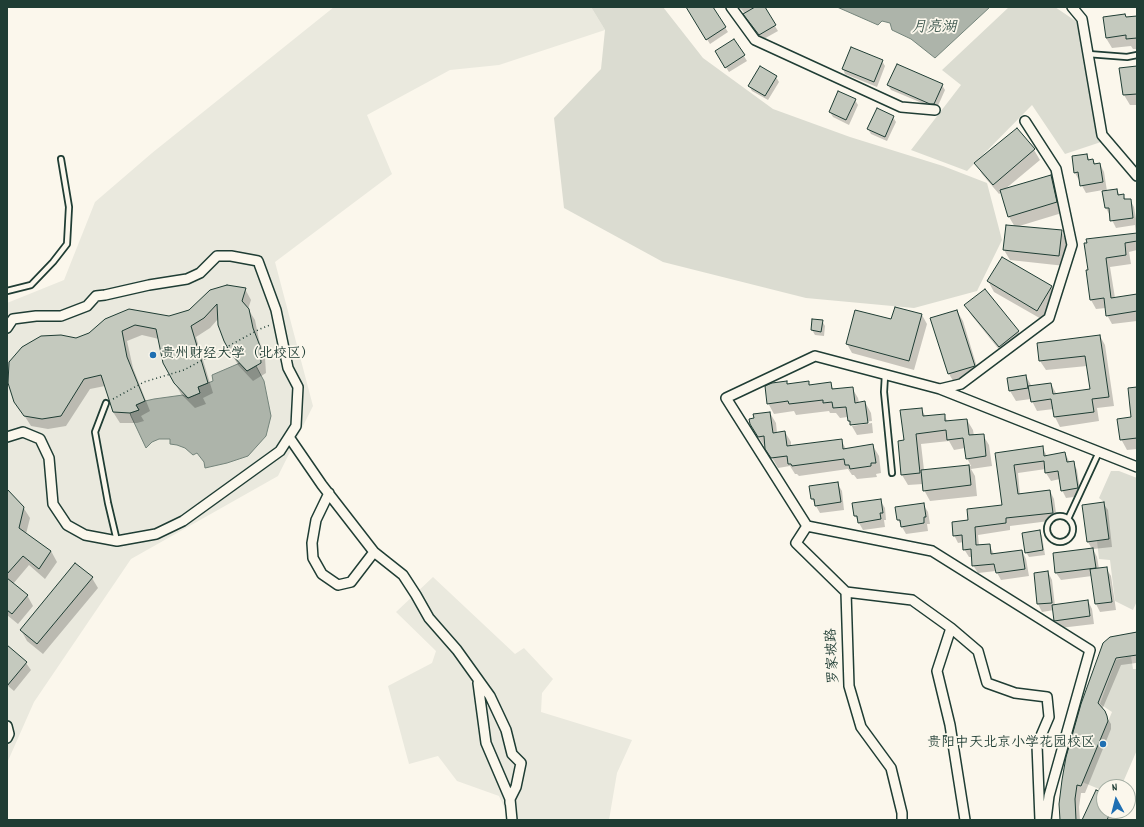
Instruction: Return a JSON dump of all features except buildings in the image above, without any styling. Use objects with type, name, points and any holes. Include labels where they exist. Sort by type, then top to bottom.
[{"type":"street","points":[[731,7],[756,40],[901,107],[935,110]]},
{"type":"street","points":[[1072,7],[1082,19],[1102,135],[1137,176]]},
{"type":"street","points":[[940,389],[961,384],[1049,318],[1068,260],[1072,245],[1056,169],[1025,121]]},
{"type":"street","points":[[7,328],[14,319],[36,316],[61,316],[87,306],[96,296],[187,279],[200,273],[217,256],[231,256],[258,261],[276,310],[288,368],[298,387],[296,426],[280,451],[183,521],[156,534],[117,541],[85,535],[67,525],[52,504],[49,458],[40,439],[23,432],[7,437]]},
{"type":"street","points":[[1046,820],[1049,796],[1090,650],[932,551],[808,526],[726,398],[815,356],[940,389],[1137,467]]},
{"type":"street","points":[[289,437],[374,552],[403,575],[429,618],[457,650],[490,696],[506,730],[512,754],[521,764],[516,787],[510,799],[486,743],[478,681]]},
{"type":"street","points":[[329,493],[316,520],[312,543],[313,558],[322,574],[338,586],[352,582],[374,552]]},
{"type":"street","points":[[808,526],[796,543],[846,592],[912,600],[951,628],[978,651],[987,683],[1015,693],[1047,697],[1049,717],[1037,745],[1040,820]]},
{"type":"street","name":"罗家坡路","points":[[846,592],[849,686],[861,727],[891,768],[902,814],[902,820]]},
{"type":"street","points":[[951,628],[937,671],[950,725],[965,820]]},
{"type":"street","points":[[7,726],[9,734],[7,738]]},
{"type":"lane","points":[[1088,54],[1126,57],[1137,56]]},
{"type":"lane","points":[[7,291],[31,284],[53,262],[67,244],[68,207],[62,159]]},
{"type":"lane","points":[[885,375],[884,392],[892,473]]},
{"type":"lane","points":[[106,403],[95,432],[108,503],[117,541]]},
{"type":"lane","points":[[1068,519],[1099,452]]},
{"type":"lane","points":[[1057,517],[1064,517],[1068,519],[1073,526],[1072,535],[1061,542],[1053,540],[1048,533],[1048,525],[1050,522],[1057,517]]},
{"type":"path","points":[[106,403],[144,382],[184,370],[260,329],[279,322]]},
{"type":"shaded area","name":"贵州财经大学（北校区）","points":[[334,7],[591,7],[605,30],[499,65],[450,70],[367,115],[392,174],[275,262],[313,406],[278,476],[131,559],[34,702],[7,763],[7,303],[64,280],[95,202],[152,153]]},
{"type":"shaded area","points":[[591,7],[663,7],[703,58],[773,109],[850,137],[943,166],[987,183],[1002,240],[977,291],[914,308],[806,298],[663,262],[564,208],[554,118],[601,69],[605,30]]},
{"type":"shaded area","points":[[1009,7],[1055,7],[1080,24],[1101,142],[1065,154],[1032,105],[967,171],[911,150],[961,85],[942,70]]},
{"type":"shaded area","points":[[1111,471],[1119,471],[1137,478],[1137,601],[1133,610],[1115,601],[1110,560],[1099,559],[1097,541],[1109,539],[1104,502],[1099,498]]},
{"type":"shaded area","points":[[433,577],[515,654],[524,648],[553,679],[542,693],[541,712],[632,740],[617,773],[609,820],[510,820],[499,796],[457,781],[438,756],[409,764],[388,686],[432,663],[436,651],[396,612]]},
{"type":"shaded area","points":[[1131,656],[1133,669],[1137,669],[1137,750],[1124,779],[1096,779],[1096,788],[1082,782],[1112,712],[1100,704],[1116,660]]},
{"type":"water","name":"月亮湖","points":[[837,7],[990,7],[935,58],[911,39],[892,30],[890,23],[882,21],[878,25]]},
{"type":"water","points":[[240,363],[247,371],[256,366],[264,381],[271,416],[266,436],[248,456],[205,468],[204,462],[197,453],[193,455],[185,448],[170,444],[170,439],[159,439],[152,442],[146,448],[130,413],[139,410],[136,405],[154,399],[183,395],[188,398],[200,393],[198,387],[213,381],[212,375]]},
{"type":"place","name":"贵州财经大学（北校区）","points":[[153,355]]},
{"type":"place","name":"贵阳中天北京小学花园校区","points":[[1103,744]]}]
